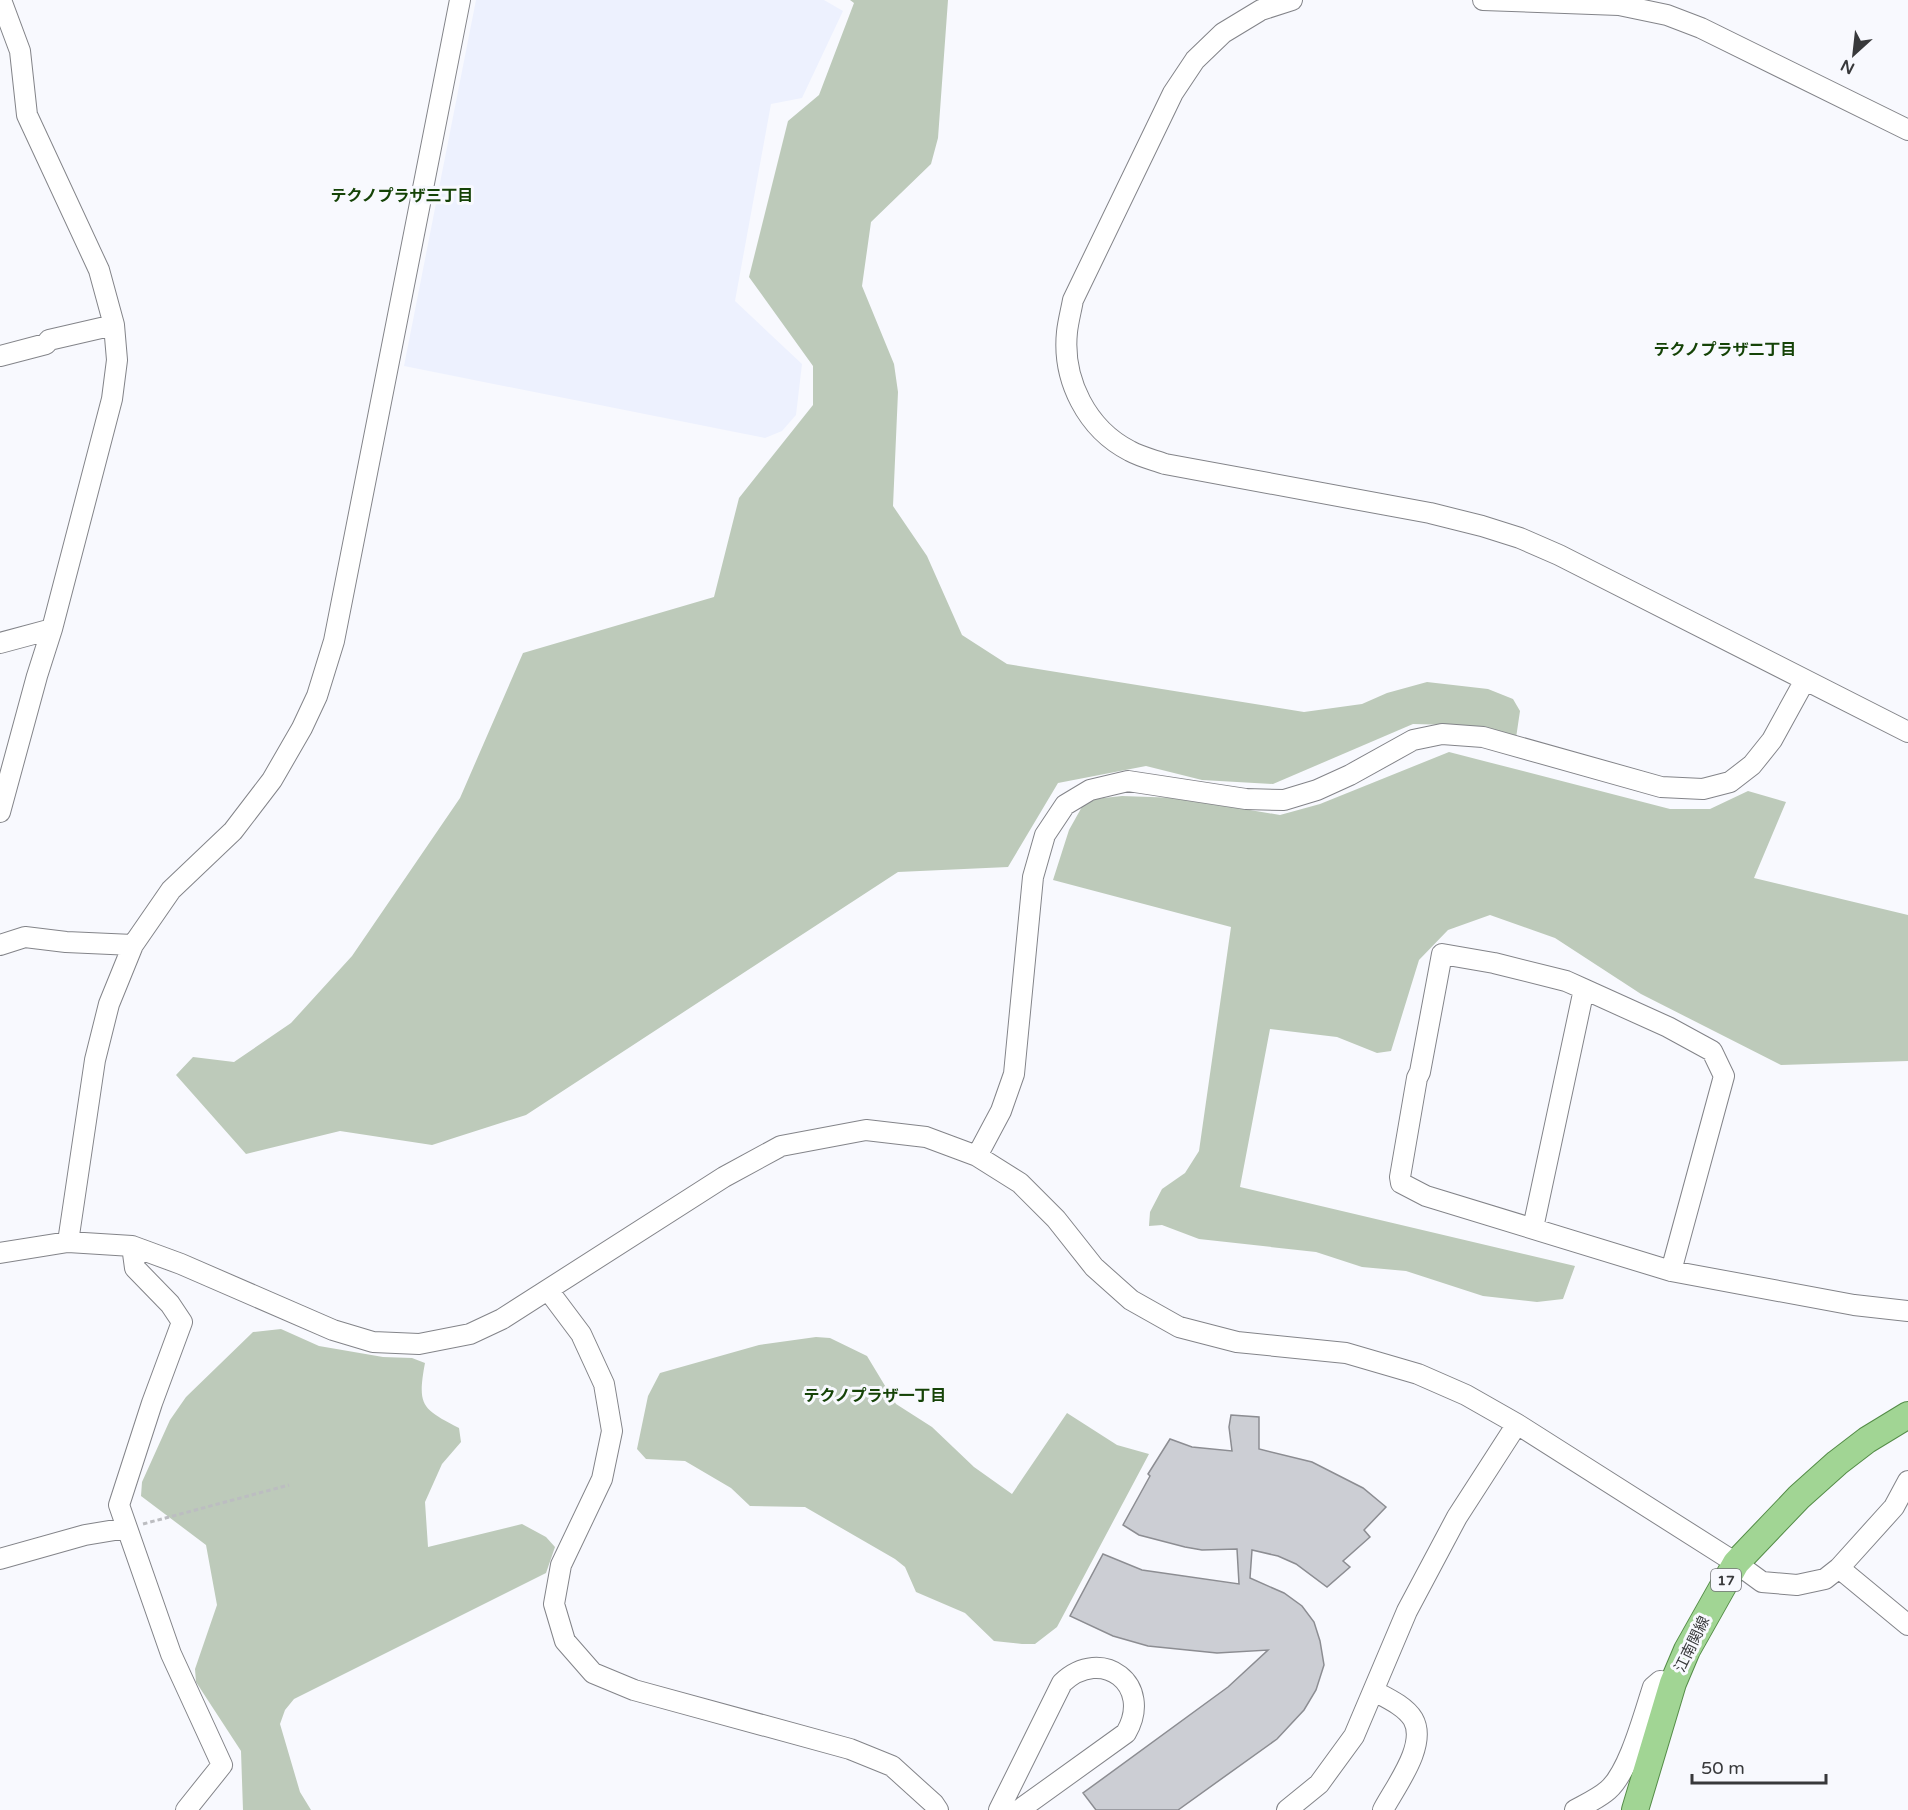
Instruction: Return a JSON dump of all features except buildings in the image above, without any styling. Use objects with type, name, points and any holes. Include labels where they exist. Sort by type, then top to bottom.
[{"type":"main road","name":"江南関線","points":[[1635,1810],[1673,1683],[1687,1650],[1736,1563],[1799,1497],[1837,1463],[1867,1440],[1908,1415]]},
{"type":"street","points":[[0,812],[52,628],[112,399],[117,360],[114,325],[99,270],[27,115],[20,51],[1,0]]},
{"type":"street","points":[[68,1242],[95,1060],[109,1004],[133,945],[171,890],[232,831],[272,780],[302,728],[317,696],[342,606],[460,0]]},
{"type":"street","points":[[1292,0],[1261,10],[1223,33],[1195,60],[1173,93],[1073,300],[1066,333],[1068,369],[1078,399],[1100,430],[1130,451],[1165,464],[1430,513],[1520,538],[1559,555],[1908,732]]},
{"type":"street","points":[[1483,0],[1619,5],[1667,15],[1701,28],[1908,130]]},
{"type":"street","points":[[0,356],[46,344],[50,340],[114,325]]},
{"type":"street","points":[[0,643],[52,628]]},
{"type":"street","points":[[977,1156],[1001,1111],[1014,1074],[1033,877],[1045,835],[1065,805],[1090,790],[1128,781],[1246,799],[1284,800],[1317,790],[1350,775],[1413,740],[1442,734],[1483,737],[1661,787],[1703,789],[1730,782],[1752,765],[1772,740],[1805,680]]},
{"type":"street","points":[[0,945],[25,937],[66,942],[133,945]]},
{"type":"street","points":[[1671,1271],[1724,1076],[1712,1051],[1668,1027],[1566,981],[1442,954],[1417,1078],[1400,1177],[1401,1183],[1426,1196],[1671,1271],[1854,1305],[1908,1311]]},
{"type":"street","points":[[1533,1228],[1584,989]]},
{"type":"street","points":[[0,1253],[68,1242],[132,1246],[181,1264],[333,1330],[373,1342],[419,1344],[470,1334],[502,1319],[724,1176],[782,1146],[866,1130],[926,1137],[977,1156],[1020,1183],[1056,1219],[1094,1267],[1131,1300],[1179,1327],[1237,1342],[1346,1353],[1418,1374],[1466,1395],[1517,1424],[1736,1563],[1762,1582],[1797,1585],[1825,1579],[1839,1568],[1894,1507],[1908,1481]]},
{"type":"street","points":[[132,1246],[135,1268],[170,1304],[182,1322],[152,1403],[119,1505],[171,1654],[222,1765],[186,1810]]},
{"type":"street","points":[[548,1290],[581,1334],[604,1383],[612,1431],[602,1479],[561,1565],[554,1604],[565,1641],[593,1673],[634,1690],[850,1749],[892,1766],[938,1810]]},
{"type":"street","points":[[1287,1810],[1319,1784],[1354,1736],[1407,1611],[1457,1517],[1517,1424]]},
{"type":"street","points":[[0,1559],[85,1535],[127,1528]]},
{"type":"street","points":[[1839,1568],[1908,1625]]},
{"type":"street","points":[[999,1810],[1062,1683],[1072,1674],[1084,1669],[1103,1668],[1120,1676],[1129,1685],[1135,1703],[1133,1722],[1126,1733],[1018,1810]]},
{"type":"street","points":[[1575,1810],[1608,1790],[1617,1779],[1626,1762],[1653,1687],[1660,1681],[1673,1683]]},
{"type":"street","points":[[1374,1692],[1396,1703],[1413,1719],[1418,1737],[1412,1757],[1383,1810]]},
{"type":"path","points":[[127,1528],[289,1485]]},
{"type":"shaded area","points":[[476,0],[824,0],[843,11],[802,98],[771,104],[735,301],[802,364],[796,415],[782,431],[765,438],[404,366]]},
{"type":"green space","points":[[850,0],[948,0],[938,138],[931,164],[871,222],[862,286],[894,364],[898,392],[893,506],[927,556],[962,635],[1007,664],[1304,712],[1362,704],[1387,693],[1427,682],[1488,689],[1513,699],[1520,711],[1516,738],[1453,725],[1413,724],[1273,784],[1202,780],[1146,766],[1058,783],[1008,867],[898,872],[526,1115],[432,1145],[340,1131],[246,1154],[176,1075],[193,1057],[234,1062],[291,1023],[352,956],[460,798],[523,653],[714,597],[739,498],[813,405],[813,366],[749,277],[788,121],[819,95],[854,3]]},
{"type":"green space","points":[[1449,752],[1670,809],[1710,809],[1748,791],[1786,802],[1754,878],[1908,915],[1908,1061],[1781,1065],[1641,994],[1555,938],[1490,915],[1448,930],[1419,960],[1391,1051],[1377,1053],[1337,1037],[1270,1029],[1240,1187],[1575,1266],[1563,1299],[1537,1302],[1483,1296],[1406,1271],[1362,1267],[1316,1252],[1199,1239],[1162,1225],[1149,1226],[1150,1212],[1162,1189],[1185,1173],[1199,1151],[1231,927],[1053,880],[1069,830],[1083,805],[1094,799],[1122,796],[1179,798],[1280,815],[1320,804]]},
{"type":"green space","points":[[281,1329],[319,1346],[383,1357],[412,1358],[425,1363],[422,1397],[425,1404],[437,1416],[459,1428],[461,1442],[442,1464],[425,1502],[428,1547],[522,1524],[546,1537],[555,1547],[546,1573],[294,1699],[285,1710],[280,1724],[300,1792],[311,1810],[243,1810],[241,1751],[196,1682],[195,1669],[217,1605],[206,1545],[141,1496],[142,1482],[170,1420],[186,1397],[253,1332]]},
{"type":"green space","points":[[816,1337],[830,1338],[867,1356],[896,1404],[932,1427],[974,1467],[1012,1494],[1067,1413],[1117,1445],[1149,1454],[1057,1627],[1035,1644],[994,1641],[965,1613],[916,1592],[905,1567],[895,1559],[805,1507],[750,1506],[731,1488],[685,1461],[646,1459],[637,1449],[648,1396],[660,1373],[759,1345]]},
{"type":"district","name":"テクノプラザ三丁目","points":[[402,195]]},
{"type":"district","name":"テクノプラザ二丁目","points":[[1725,349]]},
{"type":"district","name":"テクノプラザ一丁目","points":[[875,1395]]}]
